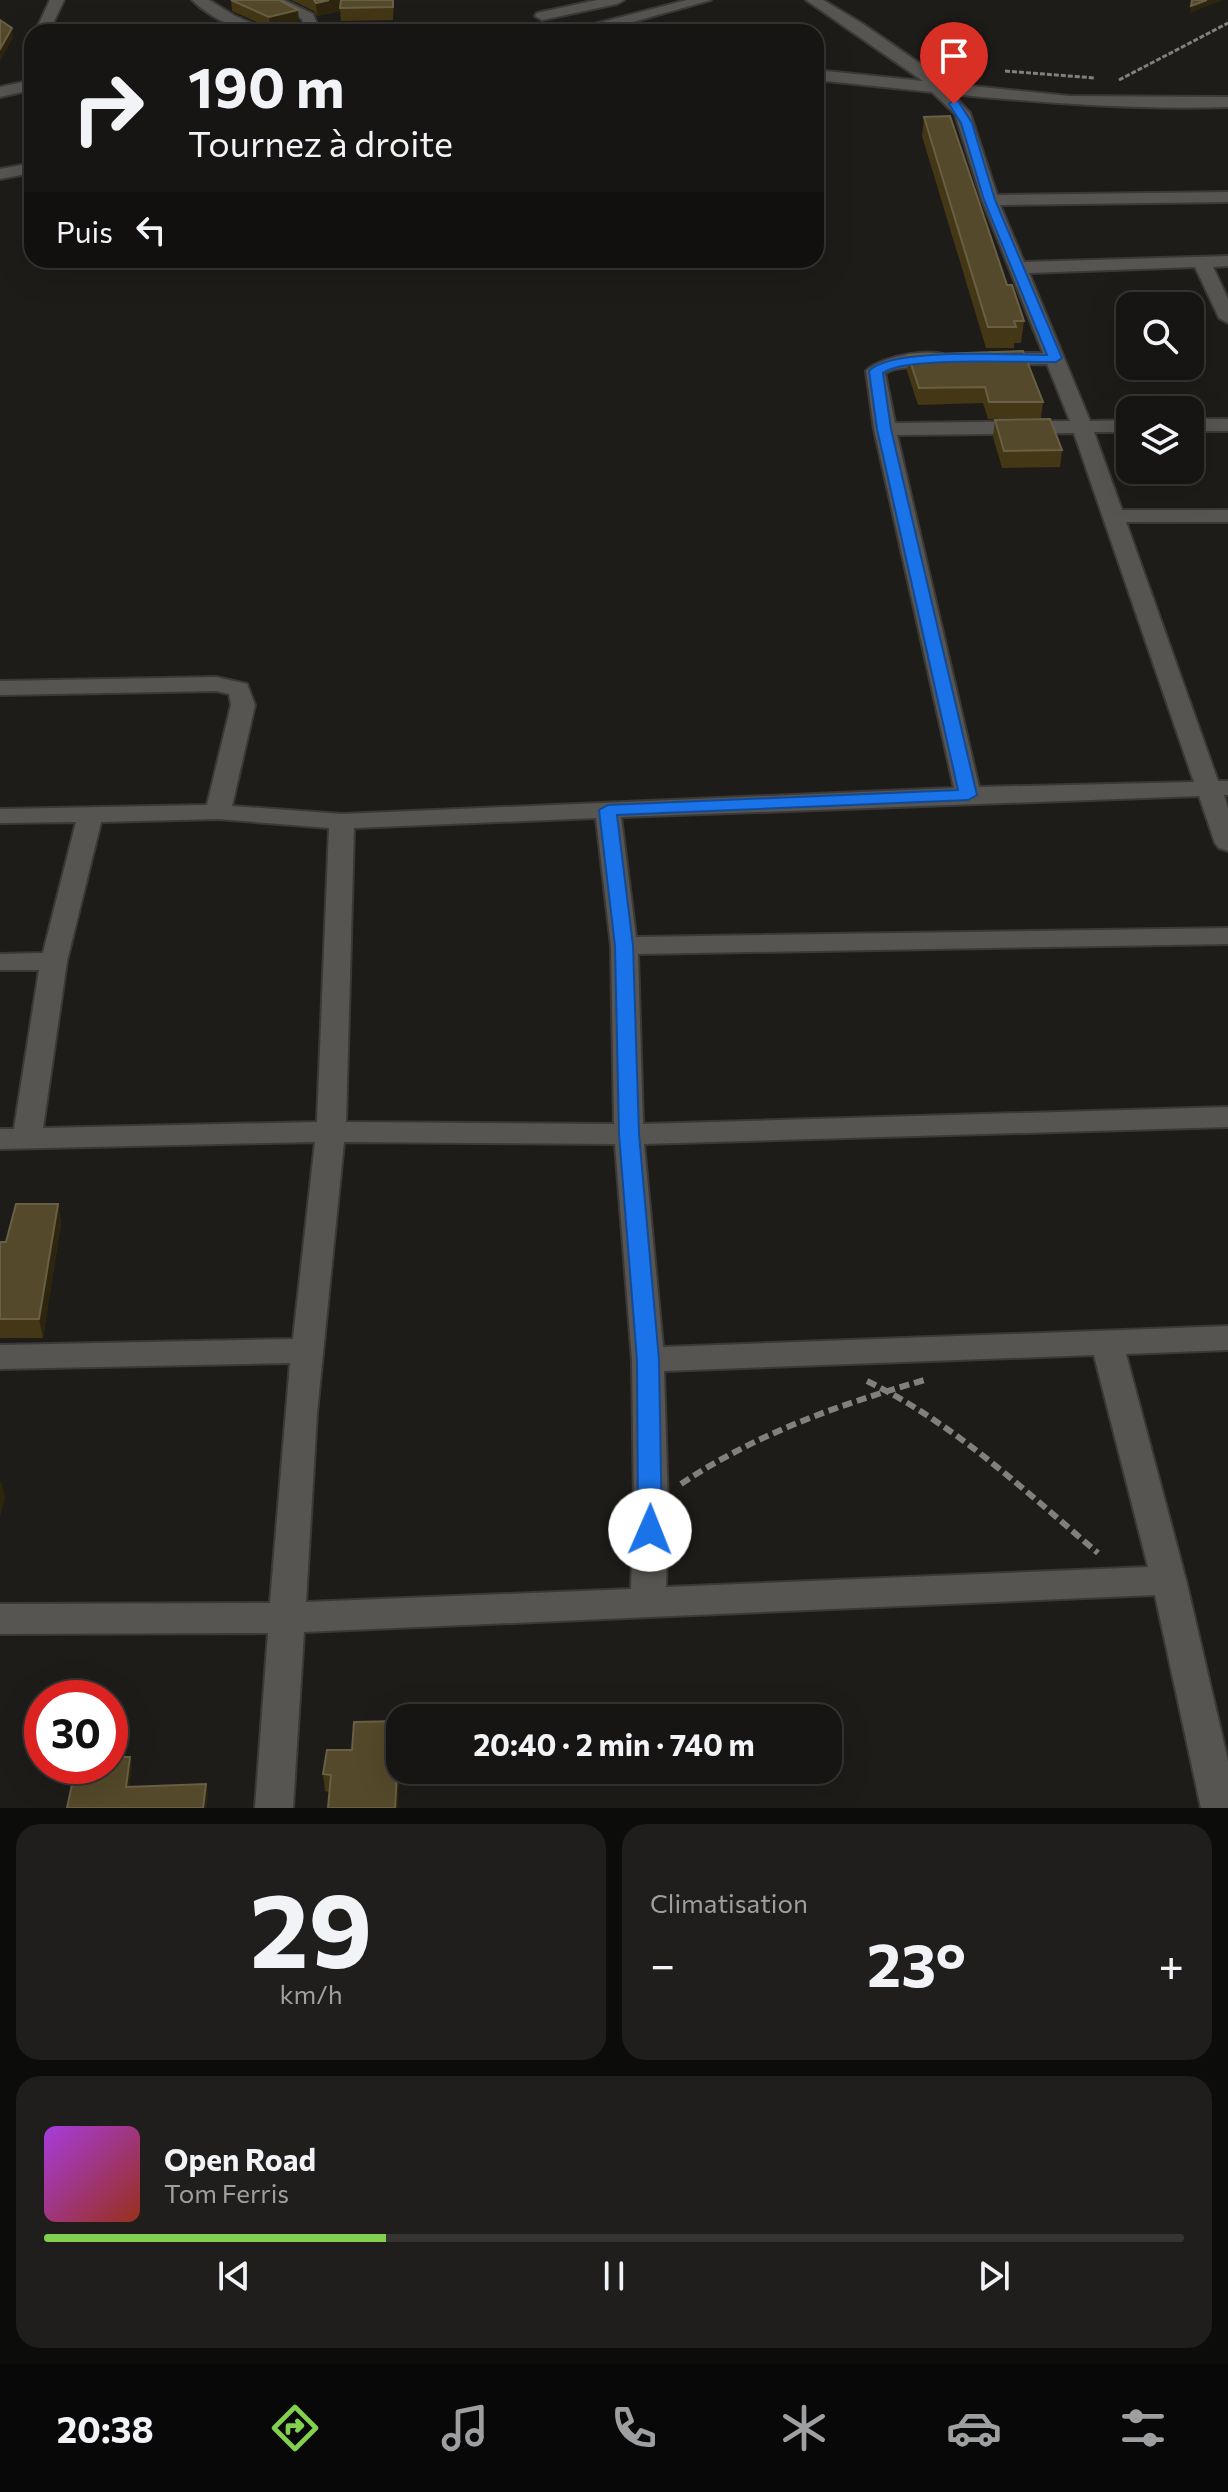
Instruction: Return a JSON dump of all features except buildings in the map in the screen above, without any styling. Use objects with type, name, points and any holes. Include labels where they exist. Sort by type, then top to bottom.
[{"type":"street","points":[[46,24],[57,0]]},
{"type":"street","points":[[199,0],[225,22],[233,24]]},
{"type":"street","points":[[273,0],[308,17],[310,24]]},
{"type":"street","points":[[540,6],[617,0]]},
{"type":"street","points":[[611,24],[704,0]]},
{"type":"street","points":[[813,0],[888,47],[938,88],[962,113],[990,200],[1056,358],[1218,788],[1228,843]]},
{"type":"street","points":[[824,76],[1105,103],[1228,102]]},
{"type":"street","points":[[0,92],[24,87]]},
{"type":"street","points":[[0,174],[24,170]]},
{"type":"street","points":[[990,200],[1228,197]]},
{"type":"street","points":[[1201,261],[1228,318]]},
{"type":"street","points":[[1018,268],[1228,261]]},
{"type":"street","points":[[968,795],[884,429],[876,371],[884,365],[899,362],[1056,358]]},
{"type":"street","points":[[1204,425],[1228,425]]},
{"type":"street","points":[[884,429],[1116,426]]},
{"type":"street","points":[[1113,516],[1228,516]]},
{"type":"street","points":[[0,688],[216,684],[239,689],[243,705],[218,812]]},
{"type":"street","points":[[0,816],[218,812],[342,821],[968,795],[1218,788]]},
{"type":"street","points":[[608,810],[624,946],[629,1134],[648,1360],[651,1506],[648,1603]]},
{"type":"street","points":[[90,816],[13,1139],[331,1132],[629,1134],[1228,1117]]},
{"type":"street","points":[[274,1808],[308,1351],[331,1132],[342,821]]},
{"type":"street","points":[[624,946],[1228,936]]},
{"type":"street","points":[[0,962],[54,961]]},
{"type":"street","points":[[648,1360],[1228,1338]]},
{"type":"street","points":[[1107,1343],[1169,1580],[1220,1808]]},
{"type":"street","points":[[0,1357],[308,1351]]},
{"type":"street","points":[[0,1619],[287,1618],[1169,1580]]},
{"type":"path","points":[[1118,80],[1228,23]]},
{"type":"path","points":[[854,1376],[889,1390],[952,1432],[1132,1582]]},
{"type":"path","points":[[651,1506],[700,1471],[755,1442],[804,1420],[931,1378]]},
{"type":"route","points":[[650,1530],[648,1360],[629,1134],[624,946],[608,810],[968,795],[884,429],[876,371],[884,365],[914,360],[1056,358],[990,200],[967,123],[954,104]]}]
